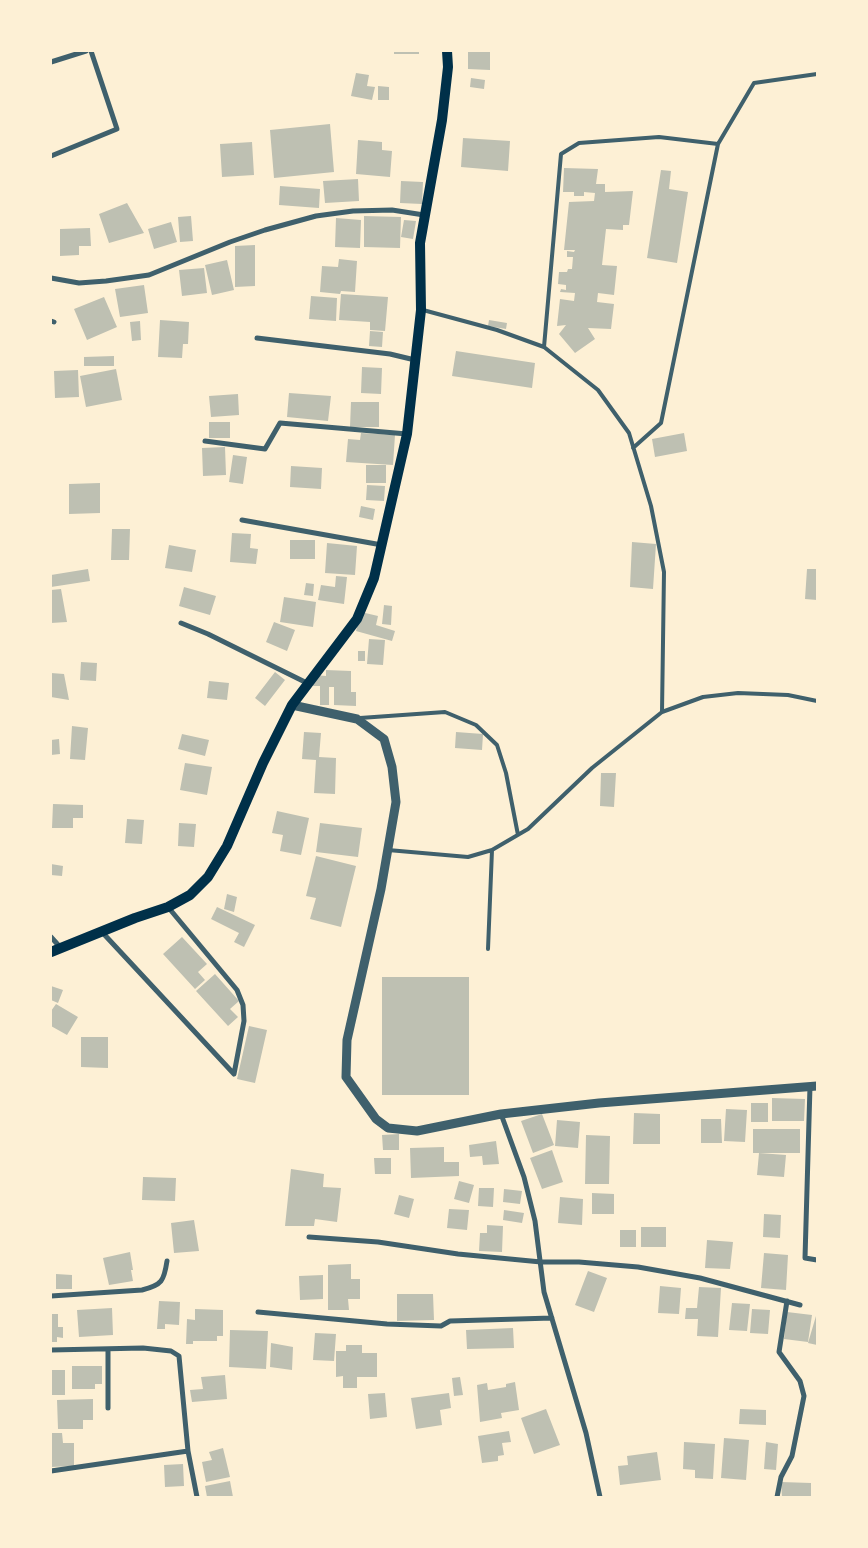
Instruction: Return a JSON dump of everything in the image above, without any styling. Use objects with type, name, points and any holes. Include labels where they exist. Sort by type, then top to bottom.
[{"type":"main road","points":[[56,949],[168,907],[190,895],[208,877],[227,846],[263,764],[292,705],[356,619],[374,578],[407,434],[421,310],[420,243],[442,120],[448,67],[447,51]]},
{"type":"street","points":[[51,62],[86,51]]},
{"type":"street","points":[[51,156],[117,129],[91,51]]},
{"type":"street","points":[[51,278],[79,283],[106,282],[149,275],[247,236],[316,216],[353,210],[392,210],[424,215]]},
{"type":"street","points":[[257,338],[390,354],[416,360]]},
{"type":"street","points":[[205,441],[264,450],[280,423],[407,434]]},
{"type":"street","points":[[242,520],[382,545]]},
{"type":"street","points":[[181,623],[208,634],[307,683]]},
{"type":"street","points":[[292,705],[357,719],[384,739],[392,767],[396,802],[379,898],[347,1040],[346,1077],[376,1119],[388,1128],[417,1131],[502,1114],[599,1103],[813,1086],[806,1258],[817,1260]]},
{"type":"street","points":[[101,931],[234,1074],[244,1021],[243,1005],[237,990],[168,907]]},
{"type":"street","points":[[51,937],[56,949]]},
{"type":"street","points":[[502,1114],[524,1176],[535,1222],[544,1292],[586,1433],[600,1497]]},
{"type":"street","points":[[308,1237],[378,1242],[458,1254],[541,1262],[579,1262],[638,1266],[700,1278],[800,1305]]},
{"type":"street","points":[[51,1296],[142,1290],[155,1287],[162,1281],[167,1261]]},
{"type":"street","points":[[777,1497],[781,1477],[792,1456],[804,1396],[800,1381],[779,1352],[787,1301]]},
{"type":"street","points":[[258,1312],[388,1324],[440,1326],[450,1321],[552,1318]]},
{"type":"street","points":[[51,1350],[143,1348],[171,1351],[179,1356],[188,1451],[197,1497]]},
{"type":"street","points":[[108,1349],[108,1408]]},
{"type":"street","points":[[51,1470],[188,1451]]},
{"type":"lane","points":[[633,448],[661,423],[718,144],[754,84],[817,74]]},
{"type":"lane","points":[[544,347],[561,154],[579,143],[659,137],[718,144]]},
{"type":"lane","points":[[421,310],[497,330],[544,347],[598,390],[629,433],[651,506],[664,572],[662,712]]},
{"type":"lane","points":[[388,850],[468,857],[492,850],[528,829],[592,768],[662,712],[703,697],[738,693],[788,695],[817,701]]},
{"type":"lane","points":[[357,719],[445,712],[476,725],[497,745],[506,773],[518,835]]},
{"type":"lane","points":[[488,949],[492,850]]},
{"type":"building","points":[[394,51],[419,51],[419,54],[394,54]]},
{"type":"building","points":[[468,51],[490,51],[490,70],[468,69]]},
{"type":"building","points":[[356,73],[369,75],[367,86],[375,87],[372,100],[351,96]]},
{"type":"building","points":[[471,78],[485,80],[484,89],[470,87]]},
{"type":"building","points":[[378,86],[389,87],[389,100],[378,100]]},
{"type":"building","points":[[330,124],[334,172],[274,178],[270,130]]},
{"type":"building","points":[[463,138],[510,141],[508,171],[461,167]]},
{"type":"building","points":[[358,140],[382,142],[382,150],[392,151],[390,177],[356,174]]},
{"type":"building","points":[[252,142],[254,175],[222,177],[220,144]]},
{"type":"building","points":[[564,168],[598,169],[596,184],[605,184],[605,192],[633,191],[629,225],[623,225],[623,230],[606,229],[602,265],[617,266],[614,295],[598,293],[597,302],[614,304],[611,329],[588,328],[595,339],[575,353],[559,334],[566,325],[557,326],[560,299],[574,301],[575,293],[560,292],[561,289],[566,290],[566,285],[558,284],[559,272],[567,272],[568,269],[572,269],[573,257],[567,257],[567,251],[574,252],[575,250],[564,250],[569,202],[594,201],[595,193],[584,192],[584,196],[574,196],[574,192],[563,192]]},
{"type":"building","points":[[661,170],[671,171],[669,189],[688,192],[677,263],[647,258]]},
{"type":"building","points":[[358,179],[359,201],[325,203],[323,181]]},
{"type":"building","points":[[401,181],[423,182],[422,204],[400,203]]},
{"type":"building","points":[[280,186],[320,189],[319,208],[279,205]]},
{"type":"building","points":[[127,203],[144,233],[109,243],[99,214]]},
{"type":"building","points":[[191,216],[193,241],[180,242],[178,217]]},
{"type":"building","points":[[364,216],[401,217],[400,248],[364,247]]},
{"type":"building","points":[[336,218],[361,220],[360,248],[335,247]]},
{"type":"building","points":[[404,220],[416,221],[413,239],[401,237]]},
{"type":"building","points":[[171,222],[177,242],[154,249],[148,229]]},
{"type":"building","points":[[90,228],[91,246],[79,246],[79,255],[60,256],[60,229]]},
{"type":"building","points":[[255,245],[255,286],[235,287],[235,246]]},
{"type":"building","points":[[339,259],[357,261],[355,292],[341,291],[340,294],[320,292],[322,266],[338,267]]},
{"type":"building","points":[[227,260],[234,290],[212,295],[205,265]]},
{"type":"building","points":[[204,268],[207,293],[182,296],[179,270]]},
{"type":"building","points":[[144,285],[148,313],[120,317],[115,289]]},
{"type":"building","points":[[341,294],[388,297],[385,331],[370,330],[370,322],[339,320]]},
{"type":"building","points":[[311,296],[337,298],[336,321],[309,319]]},
{"type":"building","points":[[104,297],[117,327],[87,340],[74,309]]},
{"type":"building","points":[[160,320],[189,322],[188,344],[183,344],[182,358],[158,357]]},
{"type":"building","points":[[489,320],[507,323],[506,329],[488,326]]},
{"type":"building","points":[[140,321],[141,340],[132,341],[130,322]]},
{"type":"building","points":[[370,331],[383,332],[382,347],[369,346]]},
{"type":"building","points":[[456,351],[535,363],[532,388],[452,376]]},
{"type":"building","points":[[114,356],[114,366],[84,366],[84,357]]},
{"type":"building","points":[[362,367],[382,368],[381,394],[361,393]]},
{"type":"building","points":[[116,369],[122,400],[86,407],[80,376]]},
{"type":"building","points":[[78,370],[79,397],[55,398],[54,371]]},
{"type":"building","points":[[289,393],[331,396],[328,421],[287,417]]},
{"type":"building","points":[[238,394],[239,415],[211,417],[209,396]]},
{"type":"building","points":[[351,402],[379,402],[379,427],[350,427]]},
{"type":"building","points":[[209,422],[230,422],[230,438],[209,438]]},
{"type":"building","points":[[361,433],[395,435],[393,465],[346,462],[348,439],[360,440]]},
{"type":"building","points":[[684,433],[687,451],[655,457],[652,439]]},
{"type":"building","points":[[225,447],[226,475],[203,476],[202,448]]},
{"type":"building","points":[[233,455],[247,457],[243,484],[229,482]]},
{"type":"building","points":[[366,465],[386,465],[386,483],[366,483]]},
{"type":"building","points":[[291,466],[322,468],[321,489],[290,487]]},
{"type":"building","points":[[100,483],[100,513],[69,514],[69,484]]},
{"type":"building","points":[[367,485],[385,486],[384,501],[366,500]]},
{"type":"building","points":[[361,506],[375,509],[373,520],[359,517]]},
{"type":"building","points":[[112,529],[130,529],[129,560],[111,560]]},
{"type":"building","points":[[232,533],[251,534],[250,548],[258,549],[256,564],[230,562]]},
{"type":"building","points":[[290,540],[315,540],[315,559],[290,559]]},
{"type":"building","points":[[632,542],[656,544],[653,589],[630,587]]},
{"type":"building","points":[[327,543],[357,546],[355,575],[325,573]]},
{"type":"building","points":[[169,545],[196,550],[192,572],[165,568]]},
{"type":"building","points":[[88,569],[90,581],[51,587],[51,575]]},
{"type":"building","points":[[807,569],[817,569],[817,600],[805,599]]},
{"type":"building","points":[[336,576],[347,577],[344,604],[318,600],[321,585],[335,587]]},
{"type":"building","points":[[306,583],[314,584],[313,596],[304,595]]},
{"type":"building","points":[[184,587],[216,596],[210,615],[179,606]]},
{"type":"building","points":[[61,589],[67,622],[51,623],[51,590]]},
{"type":"building","points":[[284,597],[316,602],[313,627],[280,622]]},
{"type":"building","points":[[384,605],[392,606],[391,625],[382,624]]},
{"type":"building","points":[[361,612],[378,616],[376,625],[395,631],[392,641],[356,631]]},
{"type":"building","points":[[274,622],[295,630],[287,651],[266,642]]},
{"type":"building","points":[[369,639],[385,640],[383,665],[367,664]]},
{"type":"building","points":[[358,651],[365,651],[365,661],[358,661]]},
{"type":"building","points":[[81,662],[97,663],[96,681],[80,680]]},
{"type":"building","points":[[326,670],[351,671],[351,692],[356,692],[356,706],[334,705],[334,687],[329,687],[329,705],[320,705],[320,686],[313,686],[314,675],[326,676]]},
{"type":"building","points":[[275,672],[285,680],[265,706],[255,698]]},
{"type":"building","points":[[51,673],[64,674],[69,700],[51,697]]},
{"type":"building","points":[[209,681],[229,683],[227,700],[207,698]]},
{"type":"building","points":[[72,726],[88,728],[85,760],[70,759]]},
{"type":"building","points":[[304,732],[321,733],[319,757],[336,758],[335,794],[314,793],[316,760],[302,759]]},
{"type":"building","points":[[456,732],[483,734],[482,750],[455,748]]},
{"type":"building","points":[[182,734],[209,740],[205,756],[178,749]]},
{"type":"building","points":[[59,739],[60,754],[51,755],[51,740]]},
{"type":"building","points":[[185,763],[212,767],[207,795],[180,790]]},
{"type":"building","points":[[601,773],[616,773],[614,807],[600,806]]},
{"type":"building","points":[[53,804],[83,805],[83,818],[73,818],[73,828],[52,828]]},
{"type":"building","points":[[277,811],[309,818],[301,855],[280,851],[283,835],[272,833]]},
{"type":"building","points":[[127,819],[144,820],[142,844],[125,843]]},
{"type":"building","points":[[179,823],[196,824],[194,847],[178,846]]},
{"type":"building","points":[[320,823],[362,828],[358,857],[316,852]]},
{"type":"building","points":[[316,856],[356,866],[341,927],[310,919],[316,898],[306,896]]},
{"type":"building","points":[[51,864],[63,866],[62,876],[51,875]]},
{"type":"building","points":[[227,894],[237,897],[234,912],[224,909]]},
{"type":"building","points":[[217,907],[255,925],[244,947],[234,942],[239,933],[211,919]]},
{"type":"building","points":[[182,937],[207,964],[198,972],[205,980],[195,989],[163,954]]},
{"type":"building","points":[[215,974],[239,1001],[230,1009],[238,1017],[228,1026],[196,991]]},
{"type":"building","points":[[382,977],[469,977],[469,1095],[382,1095]]},
{"type":"building","points":[[51,986],[63,990],[58,1003],[51,1000]]},
{"type":"building","points":[[56,1004],[78,1017],[67,1035],[51,1026],[51,1011]]},
{"type":"building","points":[[249,1026],[267,1030],[255,1083],[237,1079]]},
{"type":"building","points":[[81,1037],[108,1037],[108,1068],[81,1067]]},
{"type":"building","points":[[772,1098],[805,1099],[804,1121],[772,1121]]},
{"type":"building","points":[[751,1103],[768,1103],[768,1122],[751,1122]]},
{"type":"building","points":[[726,1109],[747,1110],[745,1142],[724,1141]]},
{"type":"building","points":[[634,1113],[660,1114],[660,1144],[633,1144]]},
{"type":"building","points":[[542,1114],[554,1145],[533,1153],[521,1121]]},
{"type":"building","points":[[701,1119],[721,1119],[722,1143],[701,1143]]},
{"type":"building","points":[[557,1120],[580,1122],[578,1148],[555,1146]]},
{"type":"building","points":[[753,1129],[800,1129],[800,1153],[753,1153]]},
{"type":"building","points":[[399,1134],[399,1150],[383,1150],[382,1135]]},
{"type":"building","points":[[586,1135],[610,1136],[609,1184],[585,1184]]},
{"type":"building","points":[[496,1141],[499,1164],[483,1165],[482,1156],[470,1157],[469,1145]]},
{"type":"building","points":[[444,1147],[444,1162],[459,1162],[459,1176],[411,1178],[410,1148]]},
{"type":"building","points":[[552,1150],[563,1182],[542,1189],[530,1158]]},
{"type":"building","points":[[759,1153],[786,1155],[784,1177],[757,1175]]},
{"type":"building","points":[[374,1158],[391,1158],[391,1174],[375,1174]]},
{"type":"building","points":[[291,1169],[324,1174],[323,1187],[341,1188],[337,1222],[315,1219],[314,1226],[285,1226]]},
{"type":"building","points":[[143,1177],[176,1178],[175,1201],[142,1200]]},
{"type":"building","points":[[459,1181],[474,1185],[469,1203],[454,1199]]},
{"type":"building","points":[[479,1188],[494,1188],[493,1207],[478,1206]]},
{"type":"building","points":[[504,1189],[522,1191],[520,1204],[503,1202]]},
{"type":"building","points":[[592,1193],[614,1194],[614,1214],[592,1214]]},
{"type":"building","points":[[399,1195],[414,1199],[409,1218],[394,1214]]},
{"type":"building","points":[[560,1197],[583,1199],[582,1225],[558,1223]]},
{"type":"building","points":[[449,1209],[469,1210],[467,1230],[447,1228]]},
{"type":"building","points":[[504,1210],[524,1213],[522,1223],[503,1220]]},
{"type":"building","points":[[764,1214],[781,1215],[780,1238],[763,1237]]},
{"type":"building","points":[[194,1220],[199,1251],[174,1253],[171,1223]]},
{"type":"building","points":[[487,1225],[503,1226],[502,1252],[479,1251],[480,1233],[487,1233]]},
{"type":"building","points":[[641,1227],[666,1227],[666,1247],[641,1247]]},
{"type":"building","points":[[620,1230],[636,1230],[636,1247],[620,1247]]},
{"type":"building","points":[[707,1240],[733,1242],[730,1269],[705,1268]]},
{"type":"building","points":[[130,1252],[133,1281],[109,1285],[103,1258]]},
{"type":"building","points":[[764,1253],[788,1255],[786,1290],[761,1288]]},
{"type":"building","points":[[351,1264],[351,1279],[360,1279],[360,1299],[348,1299],[349,1310],[328,1310],[328,1265]]},
{"type":"building","points":[[588,1271],[607,1278],[594,1312],[575,1305]]},
{"type":"building","points":[[56,1274],[72,1275],[72,1289],[56,1289]]},
{"type":"building","points":[[323,1275],[323,1299],[300,1300],[299,1276]]},
{"type":"building","points":[[660,1286],[681,1288],[679,1314],[658,1313]]},
{"type":"building","points":[[699,1287],[721,1288],[718,1337],[697,1336],[698,1319],[685,1319],[686,1308],[697,1308]]},
{"type":"building","points":[[397,1294],[433,1294],[434,1320],[397,1321]]},
{"type":"building","points":[[159,1301],[180,1302],[179,1325],[165,1324],[165,1329],[157,1329]]},
{"type":"building","points":[[732,1303],[750,1304],[747,1331],[729,1330]]},
{"type":"building","points":[[112,1308],[113,1335],[79,1337],[77,1310]]},
{"type":"building","points":[[195,1309],[223,1310],[223,1336],[217,1336],[217,1341],[193,1341],[193,1344],[186,1344],[187,1319],[195,1320]]},
{"type":"building","points":[[752,1309],[770,1310],[768,1334],[750,1333]]},
{"type":"building","points":[[787,1312],[812,1315],[808,1342],[784,1339]]},
{"type":"building","points":[[51,1314],[58,1314],[58,1327],[63,1327],[63,1338],[57,1337],[57,1342],[51,1342]]},
{"type":"building","points":[[817,1316],[817,1345],[808,1343]]},
{"type":"building","points":[[513,1328],[514,1348],[467,1349],[466,1330]]},
{"type":"building","points":[[230,1330],[268,1331],[266,1369],[229,1367]]},
{"type":"building","points":[[315,1333],[336,1334],[334,1361],[313,1360]]},
{"type":"building","points":[[271,1343],[293,1347],[292,1370],[270,1367]]},
{"type":"building","points":[[346,1345],[362,1345],[362,1353],[377,1353],[377,1377],[357,1377],[357,1388],[343,1388],[343,1376],[336,1377],[336,1351],[346,1351]]},
{"type":"building","points":[[72,1366],[102,1366],[102,1384],[95,1384],[95,1389],[72,1389]]},
{"type":"building","points":[[51,1370],[65,1370],[65,1395],[51,1395]]},
{"type":"building","points":[[225,1375],[227,1399],[192,1402],[190,1390],[203,1389],[201,1377]]},
{"type":"building","points":[[460,1377],[463,1395],[454,1396],[452,1378]]},
{"type":"building","points":[[515,1382],[519,1410],[501,1413],[502,1418],[480,1422],[477,1385],[487,1383],[488,1390],[506,1387],[506,1384]]},
{"type":"building","points":[[385,1393],[387,1417],[370,1419],[368,1394]]},
{"type":"building","points":[[449,1393],[451,1408],[440,1410],[442,1425],[416,1429],[411,1398]]},
{"type":"building","points":[[93,1399],[93,1420],[83,1420],[83,1429],[58,1429],[57,1400]]},
{"type":"building","points":[[546,1409],[560,1445],[534,1454],[521,1418]]},
{"type":"building","points":[[740,1409],[766,1410],[766,1425],[739,1424]]},
{"type":"building","points":[[509,1431],[511,1442],[502,1443],[504,1455],[498,1456],[498,1461],[482,1463],[478,1436]]},
{"type":"building","points":[[51,1433],[62,1433],[63,1443],[74,1443],[74,1466],[51,1467]]},
{"type":"building","points":[[724,1438],[749,1440],[746,1480],[721,1478]]},
{"type":"building","points":[[684,1442],[715,1444],[713,1479],[695,1478],[695,1470],[683,1469]]},
{"type":"building","points":[[766,1442],[778,1444],[776,1470],[764,1469]]},
{"type":"building","points":[[223,1448],[230,1477],[206,1482],[202,1462],[212,1460],[209,1452]]},
{"type":"building","points":[[657,1452],[661,1480],[620,1485],[618,1466],[628,1465],[627,1456]]},
{"type":"building","points":[[183,1464],[184,1486],[165,1487],[164,1465]]},
{"type":"building","points":[[230,1481],[233,1497],[207,1497],[205,1486]]},
{"type":"building","points":[[781,1482],[811,1483],[811,1497],[782,1497]]}]
